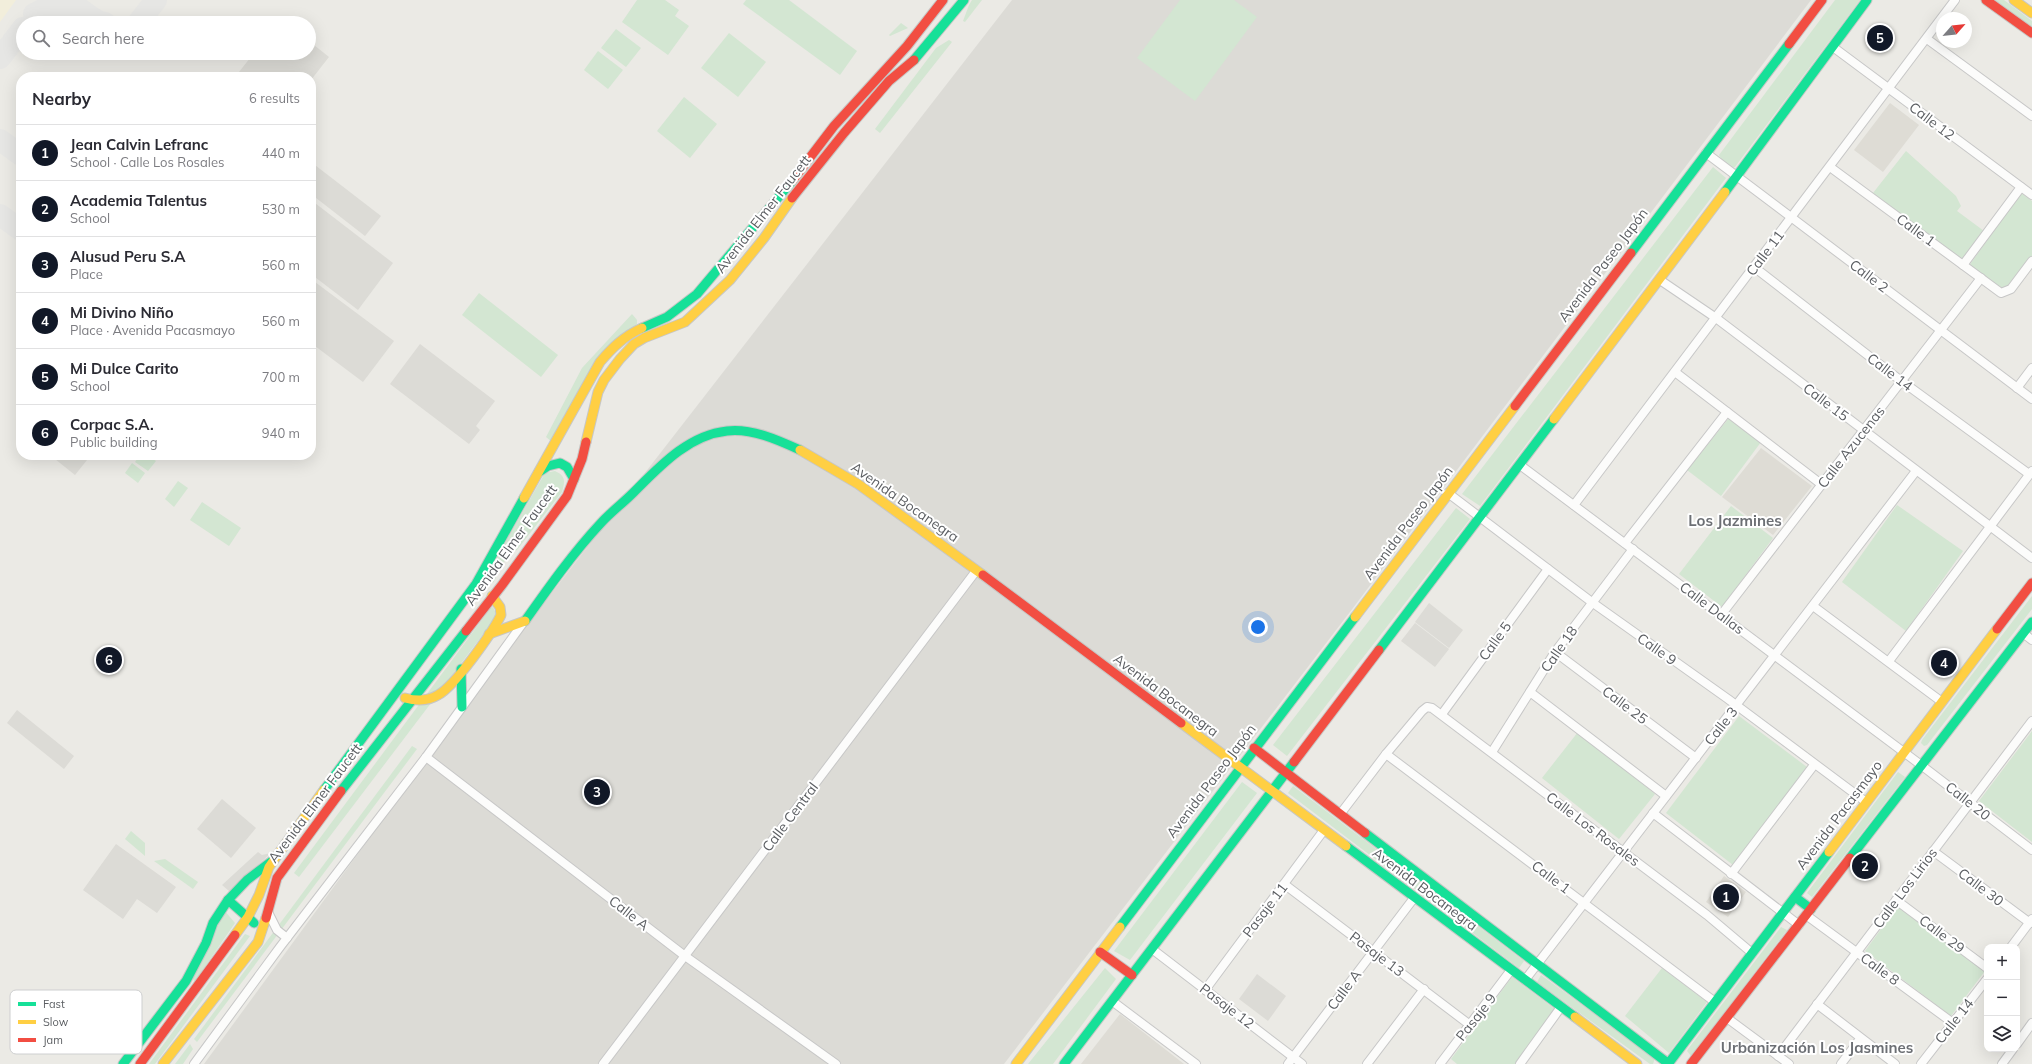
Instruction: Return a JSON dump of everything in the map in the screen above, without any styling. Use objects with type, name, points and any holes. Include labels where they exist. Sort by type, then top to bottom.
[{"type":"main road","name":"Avenida Elmer Faucett","points":[[140,1064],[248,917],[257,902],[269,867],[476,584],[600,362],[611,348],[629,334],[667,317],[697,294],[792,180],[834,126],[907,46],[943,0]]},
{"type":"main road","name":"Avenida Elmer Faucett","points":[[163,1064],[260,938],[274,882],[285,865],[567,496],[582,459],[598,392],[604,380],[627,350],[644,338],[681,324],[702,307],[734,276],[801,186],[844,133],[889,81],[913,61],[964,0]]},
{"type":"main road","name":"Avenida Paseo Japón","points":[[1016,1064],[1822,0]]},
{"type":"main road","points":[[1064,1064],[1660,280],[1867,0]]},
{"type":"main road","points":[[1986,0],[2032,33]]},
{"type":"main road","points":[[2014,0],[2032,13]]},
{"type":"main road","name":"Avenida Bocanegra","points":[[525,621],[571,559],[601,522],[674,454],[691,443],[728,431],[744,431],[776,440],[800,451],[850,480],[918,526],[976,571],[1637,1064]]},
{"type":"main road","points":[[538,473],[548,466],[560,463],[567,468],[574,479]]},
{"type":"main road","name":"Avenida Pacasmayo","points":[[1669,1064],[2032,583]]},
{"type":"main road","points":[[395,695],[410,700],[430,699],[444,692],[501,616],[500,608],[492,596]]},
{"type":"main road","points":[[489,634],[525,621]]},
{"type":"main road","points":[[1692,1064],[2032,622]]},
{"type":"main road","points":[[461,669],[462,707]]},
{"type":"main road","name":"Avenida Bocanegra","points":[[1254,748],[1669,1064]]},
{"type":"main road","points":[[336,774],[347,784]]},
{"type":"main road","name":"Avenida Elmer Faucett","points":[[142,1039],[186,981],[206,943],[213,923],[228,900],[247,880],[276,858]]},
{"type":"main road","points":[[276,858],[285,865]]},
{"type":"main road","points":[[1795,897],[1809,912]]},
{"type":"main road","points":[[228,900],[254,923],[260,938]]},
{"type":"main road","points":[[1100,952],[1132,975]]},
{"type":"main road","name":"Avenida Elmer Faucett","points":[[123,1064],[131,1054]]},
{"type":"street","name":"Calle 11","points":[[1574,505],[1955,0]]},
{"type":"street","points":[[1927,39],[2032,116]]},
{"type":"street","name":"Calle 12","points":[[1833,47],[2032,195]]},
{"type":"street","name":"Calle 2","points":[[1706,153],[2032,399]]},
{"type":"street","name":"Calle 1","points":[[1830,167],[2001,293],[2011,289],[2032,261]]},
{"type":"street","points":[[1963,265],[2021,187]]},
{"type":"street","name":"Calle 14","points":[[1754,267],[1901,381],[2031,472]]},
{"type":"street","name":"Calle Azucenas","points":[[1721,615],[1981,278]]},
{"type":"street","name":"Calle 15","points":[[1660,280],[1716,318],[2032,558]]},
{"type":"street","points":[[2017,388],[2032,368]]},
{"type":"street","points":[[1675,372],[1821,484]]},
{"type":"street","points":[[1625,543],[1727,412]]},
{"type":"street","name":"Calle Dallas","points":[[1520,465],[1904,752]]},
{"type":"street","name":"Calle 3","points":[[1524,980],[1916,471]]},
{"type":"street","points":[[1889,661],[2031,472]]},
{"type":"street","name":"Calle 9","points":[[1448,493],[1592,603],[1736,706],[1866,802]]},
{"type":"street","name":"Calle 18","points":[[1492,752],[1555,652],[1632,549]]},
{"type":"street","name":"Calle 5","points":[[1442,714],[1548,569]]},
{"type":"street","name":"Calle Central","points":[[603,1064],[976,571]]},
{"type":"street","points":[[1813,606],[1889,661],[1942,702]]},
{"type":"street","points":[[194,1064],[287,938],[426,757],[525,621]]},
{"type":"street","points":[[2023,633],[2032,640]]},
{"type":"street","name":"Calle 25","points":[[1555,652],[1696,758]]},
{"type":"street","points":[[1530,692],[1666,796]]},
{"type":"street","name":"Calle Los Rosales","points":[[1386,754],[1422,711],[1427,707],[1432,708],[1442,714],[1707,915],[1752,953]]},
{"type":"street","name":"Calle Los Lirios","points":[[1778,1056],[2032,721]]},
{"type":"street","name":"Calle 20","points":[[1904,752],[2032,850]]},
{"type":"street","points":[[1341,813],[1386,754]]},
{"type":"street","name":"Calle 1","points":[[1386,754],[1715,1002]]},
{"type":"street","name":"Calle A","points":[[426,757],[685,956],[836,1064]]},
{"type":"street","points":[[1731,874],[1814,765]]},
{"type":"street","points":[[1653,813],[1799,925]]},
{"type":"street","name":"Pasaje 11","points":[[1205,990],[1324,830]]},
{"type":"street","name":"Calle 30","points":[[1933,851],[2031,921]]},
{"type":"street","name":"Pasaje 13","points":[[1284,884],[1470,1025]]},
{"type":"street","name":"Calle A","points":[[1291,1060],[1414,898]]},
{"type":"street","name":"Calle 29","points":[[1896,900],[1984,966]]},
{"type":"street","points":[[267,908],[277,930],[287,938]]},
{"type":"street","name":"Calle 8","points":[[1809,912],[1857,952],[1953,1023]]},
{"type":"street","points":[[2013,944],[2031,921]]},
{"type":"street","name":"Pasaje 12","points":[[1152,949],[1291,1060],[1302,1064]]},
{"type":"street","name":"Pasaje 9","points":[[1444,1063],[1511,970]]},
{"type":"street","name":"Calle 14","points":[[1921,1064],[1986,980]]},
{"type":"street","points":[[1368,1064],[1424,990]]},
{"type":"street","points":[[1112,1001],[1196,1064]]},
{"type":"street","points":[[1817,1004],[1860,1039],[1895,1064]]},
{"type":"street","points":[[1521,1064],[1561,1007]]},
{"type":"street","points":[[1727,1018],[1789,1064]]},
{"type":"street","points":[[2020,1040],[2032,1024]]},
{"type":"street","points":[[1842,1064],[1860,1039]]},
{"type":"street","points":[[2003,1064],[2011,1052]]},
{"type":"shaded area","points":[[1012,0],[1811,0],[1353,608],[1004,1064],[204,1064],[502,657]]},
{"type":"shaded area","points":[[316,47],[329,57],[316,74],[316,72],[239,72],[248,60],[316,60]]},
{"type":"shaded area","points":[[1890,103],[1919,125],[1883,172],[1854,150]]},
{"type":"shaded area","points":[[316,166],[381,216],[365,236],[316,198]]},
{"type":"shaded area","points":[[316,204],[393,263],[358,310],[316,278]]},
{"type":"shaded area","points":[[316,283],[394,341],[363,382],[316,347]]},
{"type":"shaded area","points":[[420,344],[495,401],[476,426],[480,430],[469,444],[390,384]]},
{"type":"shaded area","points":[[1761,448],[1812,486],[1773,535],[1722,497]]},
{"type":"shaded area","points":[[56,460],[87,460],[75,475]]},
{"type":"shaded area","points":[[1429,603],[1463,630],[1449,648],[1415,622]]},
{"type":"shaded area","points":[[1415,623],[1449,649],[1435,667],[1401,641]]},
{"type":"shaded area","points":[[17,710],[74,756],[64,769],[7,723]]},
{"type":"shaded area","points":[[222,799],[256,828],[231,858],[197,829]]},
{"type":"shaded area","points":[[116,844],[176,887],[157,913],[137,899],[123,919],[83,890]]},
{"type":"shaded area","points":[[258,852],[262,855],[271,853],[229,891],[222,885]]},
{"type":"shaded area","points":[[1724,876],[1746,892],[1728,917],[1706,902]]},
{"type":"shaded area","points":[[1257,974],[1286,996],[1268,1021],[1239,999]]},
{"type":"shaded area","points":[[1120,1014],[1184,1064],[1081,1064]]},
{"type":"green space","points":[[637,0],[665,0],[679,10],[675,16],[689,26],[668,55],[622,22]]},
{"type":"green space","points":[[746,0],[789,0],[857,51],[840,75],[743,4]]},
{"type":"green space","points":[[972,0],[982,0],[965,22],[963,21]]},
{"type":"green space","points":[[1180,0],[1234,0],[1257,17],[1195,101],[1137,58]]},
{"type":"green space","points":[[1835,0],[1860,0],[1735,167],[1732,168],[1721,159],[1719,155]]},
{"type":"green space","points":[[1992,0],[2004,0],[2032,21],[2032,29]]},
{"type":"green space","points":[[901,23],[908,28],[890,36],[889,35]]},
{"type":"green space","points":[[616,29],[641,48],[626,67],[601,48]]},
{"type":"green space","points":[[729,33],[766,62],[738,97],[701,68]]},
{"type":"green space","points":[[949,40],[952,42],[880,133],[875,129],[936,48]]},
{"type":"green space","points":[[598,51],[623,70],[608,89],[584,70]]},
{"type":"green space","points":[[684,97],[717,124],[690,158],[657,131]]},
{"type":"green space","points":[[1906,151],[1956,196],[1961,206],[1957,211],[1984,231],[1963,261],[1873,193]]},
{"type":"green space","points":[[1713,167],[1726,178],[1480,506],[1462,494]]},
{"type":"green space","points":[[2021,193],[2032,201],[2032,256],[2009,287],[2001,290],[1968,267]]},
{"type":"green space","points":[[479,293],[558,355],[541,377],[462,315]]},
{"type":"green space","points":[[632,314],[637,320],[637,324],[614,350],[552,442],[546,437],[582,368]]},
{"type":"green space","points":[[1729,418],[1761,442],[1721,496],[1687,470]]},
{"type":"green space","points":[[136,460],[156,461],[148,471],[135,462]]},
{"type":"green space","points":[[132,463],[145,473],[138,483],[125,473]]},
{"type":"green space","points":[[555,471],[564,479],[562,492],[517,550],[509,556],[493,583],[485,578],[545,473]]},
{"type":"green space","points":[[178,481],[188,488],[174,507],[165,499]]},
{"type":"green space","points":[[202,502],[241,528],[229,546],[190,520]]},
{"type":"green space","points":[[1897,505],[1963,551],[1906,631],[1842,582]]},
{"type":"green space","points":[[1731,506],[1773,538],[1722,607],[1679,574]]},
{"type":"green space","points":[[1456,508],[1470,519],[1287,756],[1273,745]]},
{"type":"green space","points":[[2032,596],[2032,609],[1927,745],[1924,746],[1921,743],[1922,740]]},
{"type":"green space","points":[[493,607],[497,616],[299,877],[294,873],[490,609]]},
{"type":"green space","points":[[1739,716],[1807,767],[1733,865],[1666,813]]},
{"type":"green space","points":[[2032,731],[2032,842],[1979,801]]},
{"type":"green space","points":[[1578,732],[1655,794],[1619,839],[1542,778]]},
{"type":"green space","points":[[412,746],[417,749],[197,1042],[194,1039]]},
{"type":"green space","points":[[1898,772],[1905,777],[1812,897],[1807,893]]},
{"type":"green space","points":[[1242,782],[1257,793],[1130,960],[1114,951]]},
{"type":"green space","points":[[1293,786],[1524,961],[1519,968],[1288,793]]},
{"type":"green space","points":[[131,831],[145,843],[145,856],[125,839]]},
{"type":"green space","points":[[165,859],[198,882],[193,889],[154,861]]},
{"type":"green space","points":[[1898,906],[1984,970],[1984,972],[1951,1016],[1865,951]]},
{"type":"green space","points":[[224,910],[235,923],[195,981],[191,978]]},
{"type":"green space","points":[[1781,927],[1787,930],[1691,1056],[1687,1051],[1688,1049]]},
{"type":"green space","points":[[245,934],[250,936],[155,1064],[149,1064]]},
{"type":"green space","points":[[1105,968],[1116,979],[1053,1064],[1028,1064]]},
{"type":"green space","points":[[1662,968],[1707,1002],[1669,1053],[1625,1016]]},
{"type":"green space","points":[[1541,975],[1655,1058],[1653,1064],[1650,1064],[1537,982]]},
{"type":"green space","points":[[1512,977],[1556,1010],[1515,1064],[1457,1064],[1451,1059]]},
{"type":"green space","points":[[190,1044],[193,1049],[183,1064],[175,1064]]},
{"type":"sand","points":[[0,0],[16,0],[0,22]]},
{"type":"taxiway","points":[[143,16],[156,0]]},
{"type":"taxiway","points":[[34,14],[50,7],[68,5],[80,9],[90,16]]},
{"type":"taxiway","points":[[0,58],[16,37]]},
{"type":"taxiway","points":[[0,140],[16,151]]},
{"type":"taxiway","points":[[0,215],[16,226]]},
{"type":"traffic: fast","points":[[914,60],[964,0]]},
{"type":"traffic: fast","points":[[1725,192],[1867,0]]},
{"type":"traffic: fast","points":[[1631,253],[1789,44]]},
{"type":"traffic: fast","points":[[642,328],[667,317],[697,294],[792,181]]},
{"type":"traffic: fast","points":[[1379,650],[1554,419]]},
{"type":"traffic: fast","points":[[525,621],[571,558],[601,523],[664,463],[687,446],[713,434],[727,431],[746,431],[783,442],[800,450]]},
{"type":"traffic: fast","points":[[539,472],[548,466],[560,463],[567,467],[574,479]]},
{"type":"traffic: fast","points":[[324,790],[476,584],[524,498]]},
{"type":"traffic: fast","points":[[1120,927],[1355,617]]},
{"type":"traffic: fast","points":[[1850,858],[2032,622]]},
{"type":"traffic: fast","points":[[341,791],[466,631]]},
{"type":"traffic: fast","points":[[461,669],[462,707]]},
{"type":"traffic: fast","points":[[1064,1064],[1294,762]]},
{"type":"traffic: fast","points":[[1365,833],[1669,1064]]},
{"type":"traffic: fast","points":[[1346,846],[1575,1017]]},
{"type":"traffic: fast","points":[[1668,1064],[1829,852]]},
{"type":"traffic: fast","points":[[142,1039],[186,981],[206,943],[213,923],[228,900],[247,880],[272,861]]},
{"type":"traffic: fast","points":[[1795,897],[1811,909]]},
{"type":"traffic: fast","points":[[228,900],[254,923]]},
{"type":"traffic: fast","points":[[123,1064],[131,1054]]},
{"type":"traffic: slow","points":[[2014,0],[2032,13]]},
{"type":"traffic: slow","points":[[1554,419],[1725,192]]},
{"type":"traffic: slow","points":[[586,442],[598,392],[604,380],[620,359],[634,344],[644,338],[685,322],[730,280],[764,238],[792,198]]},
{"type":"traffic: slow","points":[[524,498],[600,362],[619,343],[642,328]]},
{"type":"traffic: slow","points":[[1355,617],[1515,406]]},
{"type":"traffic: slow","points":[[800,450],[858,484],[983,575]]},
{"type":"traffic: slow","points":[[405,698],[422,700],[434,697],[445,690],[454,681],[482,646],[501,615],[500,607],[492,596]]},
{"type":"traffic: slow","points":[[489,634],[525,621]]},
{"type":"traffic: slow","points":[[1829,852],[1997,629]]},
{"type":"traffic: slow","points":[[1181,723],[1346,846]]},
{"type":"traffic: slow","points":[[235,935],[248,917],[259,895],[269,867],[324,790]]},
{"type":"traffic: slow","points":[[163,1064],[258,942],[266,918]]},
{"type":"traffic: slow","points":[[1016,1064],[1120,927]]},
{"type":"traffic: slow","points":[[1575,1017],[1637,1064]]},
{"type":"traffic: jam","points":[[792,181],[834,126],[907,46],[943,0]]},
{"type":"traffic: jam","points":[[1789,44],[1822,0]]},
{"type":"traffic: jam","points":[[1986,0],[2032,33]]},
{"type":"traffic: jam","points":[[792,198],[844,133],[889,81],[914,60]]},
{"type":"traffic: jam","points":[[1515,406],[1631,253]]},
{"type":"traffic: jam","points":[[466,631],[502,585],[567,496],[582,459],[586,442]]},
{"type":"traffic: jam","points":[[983,575],[1181,723]]},
{"type":"traffic: jam","points":[[1997,629],[2032,583]]},
{"type":"traffic: jam","points":[[1294,762],[1379,650]]},
{"type":"traffic: jam","points":[[1254,748],[1365,833]]},
{"type":"traffic: jam","points":[[266,918],[277,878],[341,791]]},
{"type":"traffic: jam","points":[[1691,1064],[1850,858]]},
{"type":"traffic: jam","points":[[140,1064],[235,935]]},
{"type":"traffic: jam","points":[[1100,952],[1132,975]]},
{"type":"place","name":"Mi Dulce Carito","points":[[1880,38]]},
{"type":"place","name":"Corpac S.A.","points":[[109,660]]},
{"type":"place","name":"Mi Divino Niño","points":[[1944,663]]},
{"type":"place","name":"Alusud Peru S.A","points":[[597,792]]},
{"type":"place","name":"Academia Talentus","points":[[1865,866]]},
{"type":"place","name":"Jean Calvin Lefranc","points":[[1726,897]]},
{"type":"district","name":"Los Jazmines","points":[[1735,521]]},
{"type":"district","name":"Urbanización Los Jasmines","points":[[1817,1048]]}]
